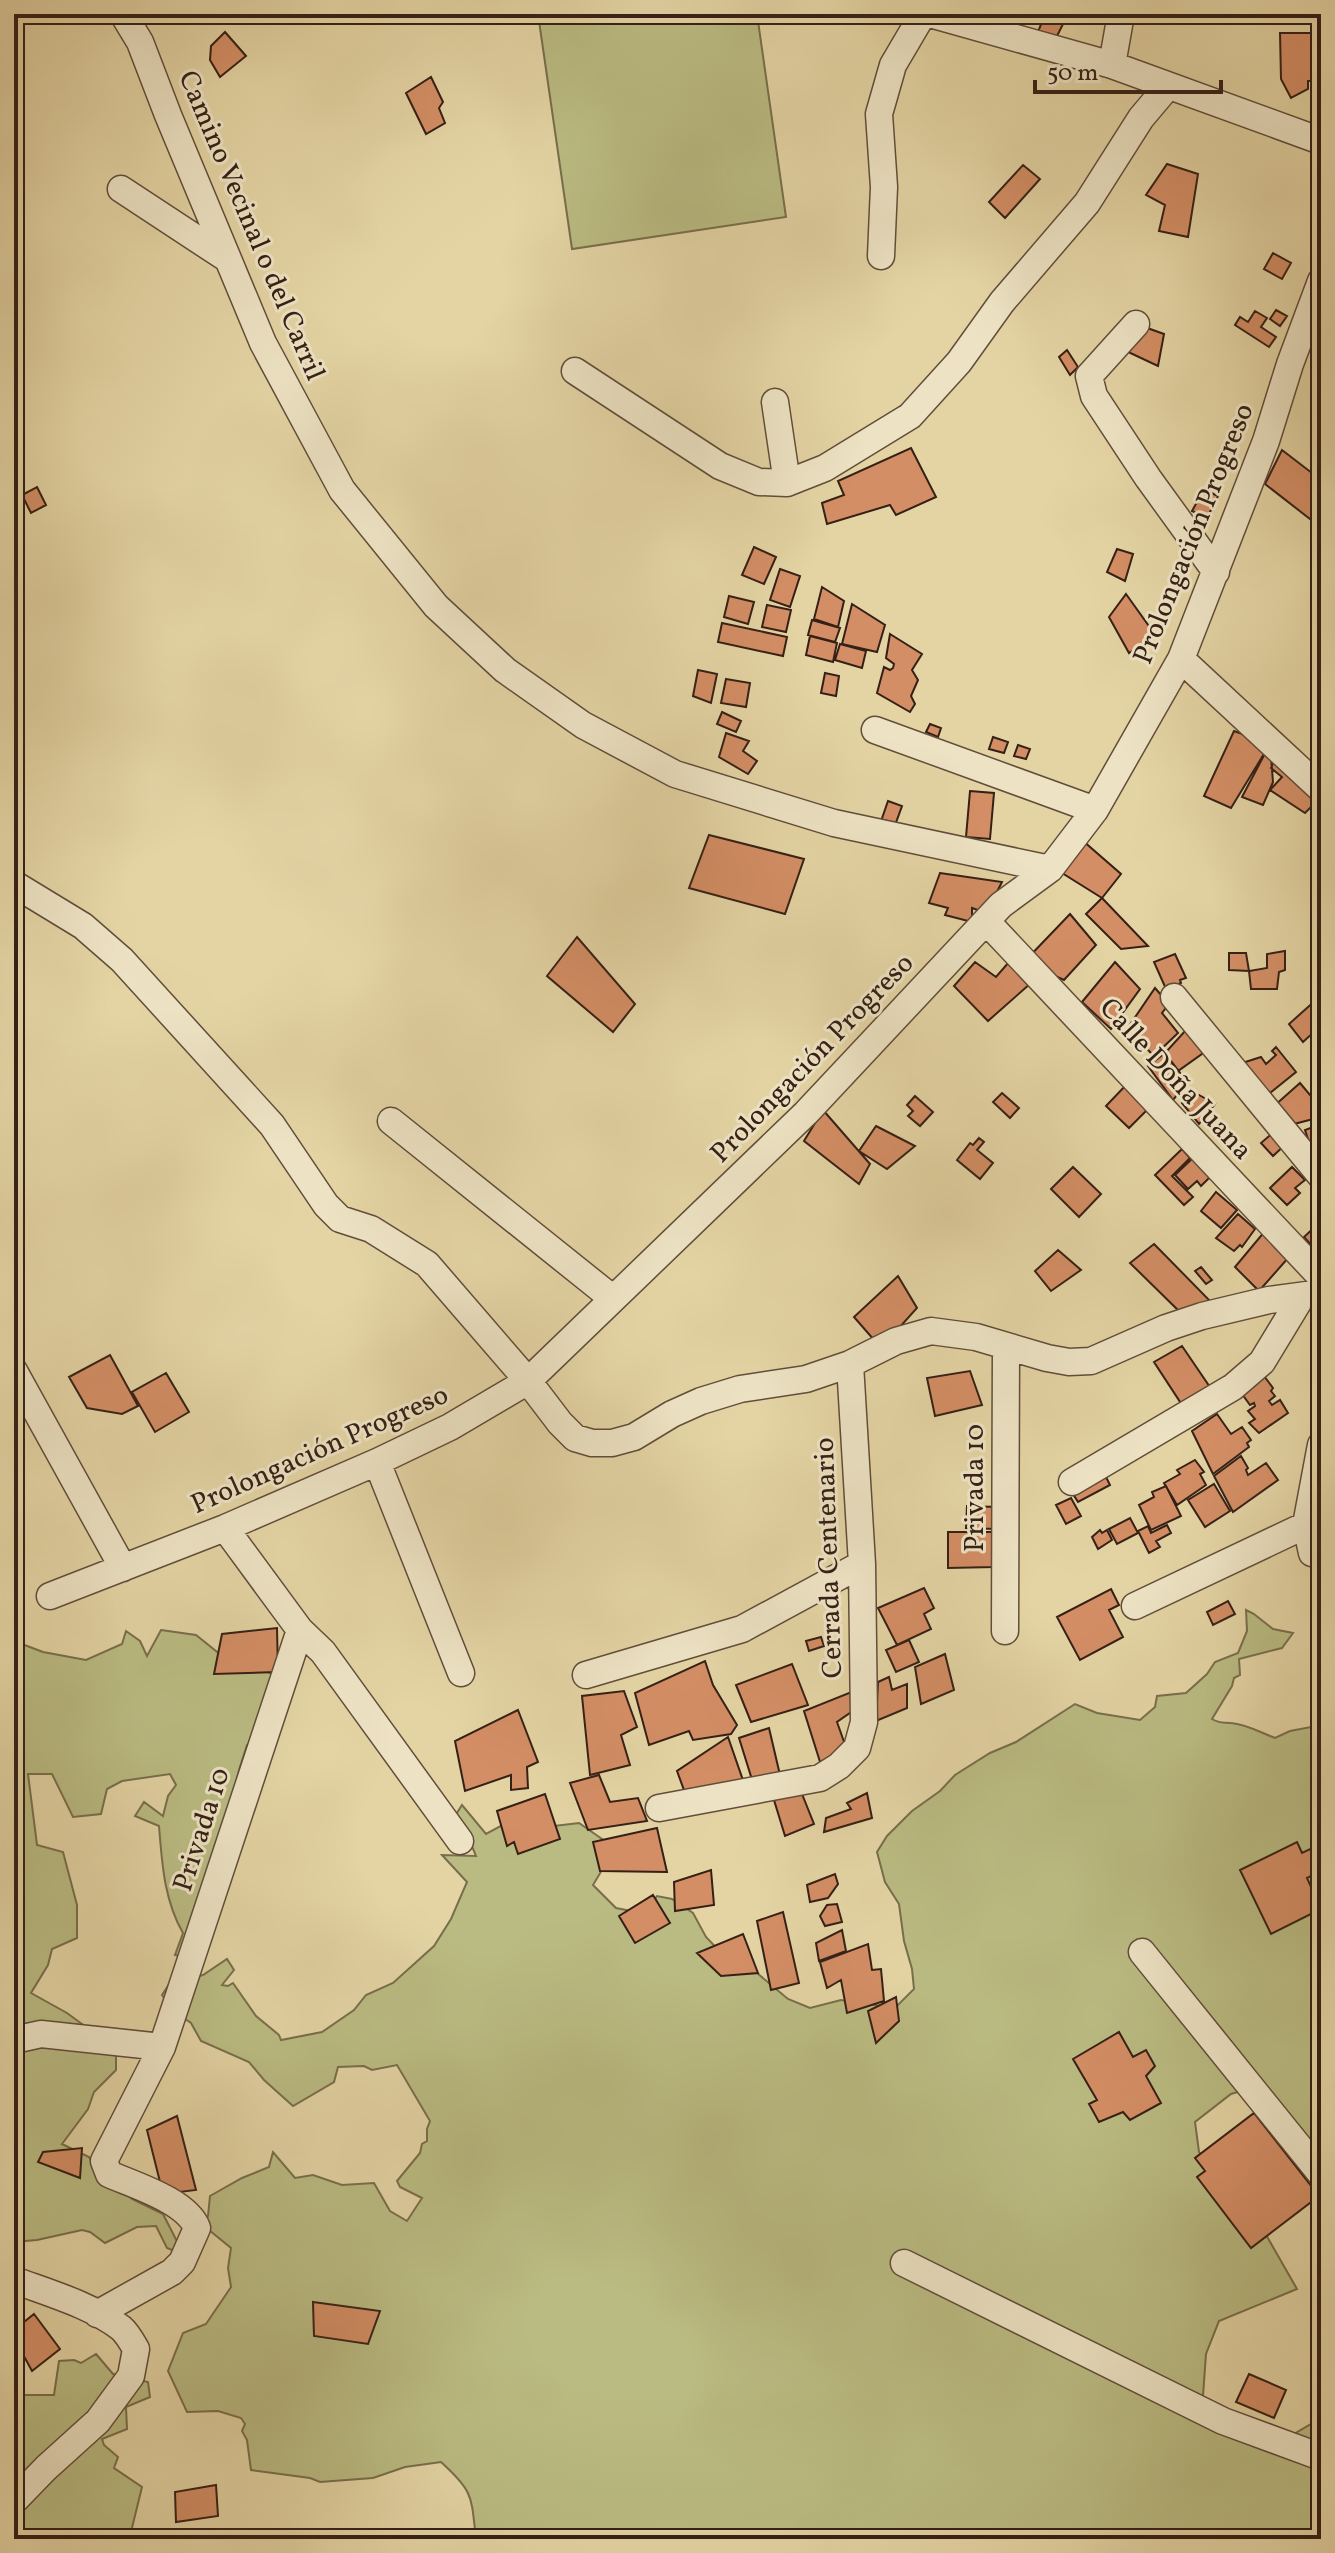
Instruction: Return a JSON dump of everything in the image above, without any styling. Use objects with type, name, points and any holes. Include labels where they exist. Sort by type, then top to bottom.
[{"type":"street","name":"Camino Vecinal o del Carril","points":[[123,14],[140,42],[263,343],[342,490],[436,606],[505,670],[583,725],[675,774],[834,823],[1050,869]]},
{"type":"street","points":[[881,256],[884,187],[879,114],[893,65],[923,14]]},
{"type":"street","points":[[930,14],[1112,65],[1321,141]]},
{"type":"street","points":[[1112,65],[1121,14]]},
{"type":"street","points":[[575,371],[720,466],[759,482],[787,483],[825,468],[910,416],[959,362],[1002,302],[1087,203],[1141,118],[1168,86]]},
{"type":"street","points":[[121,189],[226,258]]},
{"type":"street","name":"Prolongación Progreso","points":[[50,1596],[225,1528],[377,1462],[450,1427],[528,1381],[806,1113],[1001,905],[1050,869],[1095,810],[1181,659],[1266,441],[1321,281]]},
{"type":"street","points":[[1136,324],[1089,376],[1094,396],[1216,572]]},
{"type":"street","points":[[775,402],[787,483]]},
{"type":"street","points":[[1181,659],[1321,789]]},
{"type":"street","points":[[875,730],[1095,810]]},
{"type":"street","points":[[14,884],[83,926],[122,960],[272,1125],[326,1205],[340,1219],[371,1229],[427,1264],[575,1438],[592,1443],[612,1443],[634,1437],[701,1401],[740,1389],[806,1379],[850,1364],[896,1341],[931,1331],[976,1337],[1047,1358],[1069,1362],[1091,1361],[1166,1328],[1202,1316],[1269,1300],[1311,1295]]},
{"type":"street","name":"Calle Doña Juana","points":[[987,922],[1321,1277]]},
{"type":"street","points":[[1174,997],[1321,1176]]},
{"type":"street","points":[[391,1121],[612,1298]]},
{"type":"street","points":[[1072,1482],[1233,1387],[1262,1362],[1311,1295]]},
{"type":"street","name":"Privada 10","points":[[1005,1631],[1006,1346]]},
{"type":"street","name":"Cerrada Centenario","points":[[659,1808],[820,1778],[839,1766],[857,1748],[864,1722],[862,1564],[850,1364]]},
{"type":"street","points":[[14,1371],[123,1568]]},
{"type":"street","points":[[1321,1445],[1306,1525],[1312,1553],[1321,1555]]},
{"type":"street","points":[[377,1462],[461,1673]]},
{"type":"street","points":[[1135,1606],[1306,1525]]},
{"type":"street","points":[[225,1528],[300,1630],[323,1652],[460,1841]]},
{"type":"street","points":[[586,1675],[742,1629],[862,1564]]},
{"type":"street","name":"Privada 10","points":[[97,2314],[172,2272],[182,2262],[197,2228],[193,2217],[181,2207],[109,2174],[104,2161],[162,2047],[300,1630]]},
{"type":"street","points":[[1142,1952],[1321,2174]]},
{"type":"street","points":[[14,2040],[41,2034],[162,2047]]},
{"type":"street","points":[[904,2263],[1223,2421],[1321,2457]]},
{"type":"street","points":[[14,2280],[97,2314],[123,2330],[136,2349],[131,2376],[98,2421],[14,2501]]},
{"type":"green space","points":[[538,14],[757,14],[786,217],[572,249]]},
{"type":"green space","points":[[1246,1610],[1273,1629],[1293,1633],[1282,1648],[1239,1659],[1240,1675],[1234,1678],[1212,1719],[1242,1725],[1275,1738],[1311,1727],[1321,1735],[1321,2155],[1241,2091],[1231,2094],[1195,2122],[1199,2152],[1211,2171],[1253,2212],[1297,2289],[1219,2321],[1206,2354],[1203,2396],[1224,2420],[1292,2435],[1318,2420],[1321,2422],[1321,2539],[476,2539],[469,2496],[460,2481],[441,2462],[405,2467],[373,2478],[320,2482],[251,2470],[247,2440],[242,2431],[245,2424],[241,2418],[218,2411],[187,2412],[168,2371],[183,2333],[206,2324],[231,2287],[228,2268],[231,2248],[204,2226],[210,2196],[269,2167],[273,2152],[295,2178],[313,2175],[342,2185],[374,2183],[390,2211],[407,2221],[422,2198],[400,2187],[397,2181],[427,2141],[430,2121],[397,2065],[372,2070],[364,2066],[338,2067],[334,2082],[293,2106],[249,2062],[201,2041],[191,2023],[173,2011],[162,1995],[170,1983],[203,1975],[227,1959],[234,1970],[222,1985],[233,1983],[256,2016],[281,2040],[322,2032],[354,2010],[366,1995],[393,1983],[434,1946],[451,1919],[467,1882],[442,1855],[476,1856],[467,1834],[450,1824],[462,1805],[486,1834],[508,1822],[537,1828],[579,1823],[615,1848],[593,1885],[616,1908],[631,1911],[641,1920],[657,1896],[672,1899],[693,1913],[706,1937],[723,1955],[757,1973],[788,1999],[810,2008],[841,2000],[895,2008],[914,1989],[899,1904],[885,1882],[877,1852],[887,1836],[955,1775],[990,1753],[1016,1742],[1075,1704],[1097,1713],[1140,1720],[1155,1707],[1157,1696],[1186,1693],[1215,1662],[1238,1653],[1247,1631]]},
{"type":"green space","points":[[161,1630],[196,1635],[231,1663],[283,1676],[272,1723],[247,1745],[239,1770],[197,1959],[175,1955],[183,1933],[168,1894],[159,1826],[135,1816],[144,1802],[163,1816],[168,1796],[176,1785],[170,1774],[122,1781],[107,1789],[101,1814],[73,1817],[52,1774],[28,1774],[37,1845],[63,1852],[77,1905],[77,1938],[52,1949],[48,1965],[31,1993],[67,2013],[116,2049],[116,2070],[94,2092],[88,2109],[62,2144],[89,2157],[132,2199],[163,2214],[184,2255],[167,2248],[156,2226],[137,2227],[105,2243],[82,2230],[14,2242],[14,1641],[43,1652],[86,1660],[122,1644],[126,1631],[140,1641],[147,1656]]},
{"type":"green space","points":[[96,2354],[113,2374],[148,2382],[150,2397],[126,2407],[127,2429],[102,2439],[104,2445],[118,2457],[114,2468],[142,2487],[131,2532],[124,2539],[14,2539],[14,2391],[24,2395],[54,2395],[59,2361],[81,2363]]},
{"type":"building","points":[[1044,17],[1063,24],[1053,44],[1035,39]]},
{"type":"building","points":[[225,32],[246,56],[220,77],[210,60],[211,46]]},
{"type":"building","points":[[1280,33],[1311,33],[1312,81],[1308,81],[1308,89],[1291,98],[1281,79]]},
{"type":"building","points":[[431,77],[443,102],[439,108],[445,123],[426,134],[406,93]]},
{"type":"building","points":[[1167,164],[1198,174],[1188,237],[1159,231],[1165,205],[1146,195]]},
{"type":"building","points":[[1023,165],[1040,179],[1005,218],[989,202]]},
{"type":"building","points":[[1273,253],[1291,263],[1282,279],[1264,269]]},
{"type":"building","points":[[1276,310],[1287,316],[1280,326],[1270,319]]},
{"type":"building","points":[[1255,311],[1267,318],[1261,327],[1276,337],[1269,347],[1235,325],[1240,317],[1248,322]]},
{"type":"building","points":[[1136,324],[1164,334],[1158,366],[1126,351]]},
{"type":"building","points":[[1067,350],[1078,367],[1070,375],[1059,357]]},
{"type":"building","points":[[911,448],[936,497],[896,515],[890,505],[827,524],[822,503],[844,495],[838,481]]},
{"type":"building","points":[[1282,450],[1321,480],[1319,526],[1265,484]]},
{"type":"building","points":[[37,487],[46,505],[31,513],[22,495]]},
{"type":"building","points":[[1207,491],[1218,496],[1207,518],[1192,511],[1197,502],[1202,502]]},
{"type":"building","points":[[754,547],[776,557],[764,584],[742,575]]},
{"type":"building","points":[[1117,549],[1133,554],[1125,581],[1107,572]]},
{"type":"building","points":[[780,569],[800,576],[790,607],[770,600]]},
{"type":"building","points":[[822,587],[844,601],[838,627],[814,619]]},
{"type":"building","points":[[1126,594],[1156,636],[1129,653],[1109,617]]},
{"type":"building","points":[[729,596],[754,602],[748,624],[724,617]]},
{"type":"building","points":[[852,604],[885,625],[877,652],[842,644]]},
{"type":"building","points":[[767,605],[791,610],[786,632],[762,627]]},
{"type":"building","points":[[812,620],[840,628],[835,642],[808,635]]},
{"type":"building","points":[[722,623],[787,637],[783,656],[718,642]]},
{"type":"building","points":[[890,634],[922,654],[912,670],[918,680],[911,696],[915,704],[910,712],[877,693],[884,667],[890,670],[894,664],[886,658]]},
{"type":"building","points":[[810,636],[837,643],[833,662],[806,655]]},
{"type":"building","points":[[840,644],[866,651],[862,668],[835,660]]},
{"type":"building","points":[[698,670],[717,674],[711,703],[693,696]]},
{"type":"building","points":[[825,673],[839,676],[836,696],[821,693]]},
{"type":"building","points":[[726,679],[750,683],[746,707],[721,703]]},
{"type":"building","points":[[722,712],[741,721],[736,732],[717,724]]},
{"type":"building","points":[[930,724],[941,728],[938,737],[926,732]]},
{"type":"building","points":[[1234,731],[1270,744],[1231,808],[1204,796]]},
{"type":"building","points":[[726,733],[749,741],[743,751],[757,761],[748,774],[719,757]]},
{"type":"building","points":[[993,737],[1008,742],[1004,753],[989,749]]},
{"type":"building","points":[[1270,744],[1273,782],[1263,805],[1242,797]]},
{"type":"building","points":[[1018,745],[1030,749],[1026,759],[1014,756]]},
{"type":"building","points":[[1277,754],[1321,797],[1305,813],[1270,790],[1282,777],[1271,768]]},
{"type":"building","points":[[970,791],[994,793],[990,839],[966,837]]},
{"type":"building","points":[[888,801],[902,806],[894,828],[880,824]]},
{"type":"building","points":[[709,835],[804,859],[785,914],[689,888]]},
{"type":"building","points":[[1082,840],[1121,874],[1102,898],[1062,873]]},
{"type":"building","points":[[940,873],[1002,882],[986,913],[972,908],[972,922],[945,915],[948,908],[929,903]]},
{"type":"building","points":[[1102,898],[1148,946],[1121,949],[1086,914]]},
{"type":"building","points":[[1070,914],[1096,945],[1064,980],[1024,962]]},
{"type":"building","points":[[577,937],[635,1004],[613,1032],[547,976]]},
{"type":"building","points":[[1285,951],[1285,970],[1279,972],[1277,989],[1251,989],[1249,971],[1267,968],[1267,954]]},
{"type":"building","points":[[1229,953],[1246,953],[1249,971],[1229,970]]},
{"type":"building","points":[[1175,954],[1186,978],[1166,989],[1154,962]]},
{"type":"building","points":[[975,962],[996,977],[1009,962],[1031,983],[988,1021],[954,986]]},
{"type":"building","points":[[1115,962],[1140,989],[1111,1029],[1082,1002]]},
{"type":"building","points":[[1155,988],[1169,1004],[1162,1013],[1178,1033],[1154,1056],[1127,1029]]},
{"type":"building","points":[[1317,999],[1321,1005],[1321,1040],[1315,1031],[1303,1042],[1289,1024]]},
{"type":"building","points":[[1186,1030],[1206,1051],[1178,1071],[1165,1053]]},
{"type":"building","points":[[1276,1047],[1296,1072],[1265,1097],[1239,1064],[1261,1057],[1266,1064],[1276,1055],[1272,1051]]},
{"type":"building","points":[[1165,1053],[1187,1082],[1173,1100],[1148,1066]]},
{"type":"building","points":[[1300,1083],[1321,1108],[1321,1117],[1290,1125],[1274,1106]]},
{"type":"building","points":[[1127,1084],[1150,1107],[1129,1128],[1106,1106]]},
{"type":"building","points":[[1192,1091],[1215,1104],[1199,1124],[1182,1103]]},
{"type":"building","points":[[1002,1093],[1019,1108],[1010,1118],[993,1102]]},
{"type":"building","points":[[915,1096],[933,1112],[920,1126],[908,1116],[913,1111],[907,1105]]},
{"type":"building","points":[[823,1110],[870,1164],[859,1184],[804,1141]]},
{"type":"building","points":[[1321,1124],[1321,1151],[1313,1154],[1305,1130]]},
{"type":"building","points":[[876,1126],[915,1146],[887,1169],[859,1151]]},
{"type":"building","points":[[1276,1130],[1288,1142],[1273,1156],[1261,1143]]},
{"type":"building","points":[[979,1138],[984,1142],[977,1150],[993,1163],[980,1179],[957,1160],[970,1143],[973,1145]]},
{"type":"building","points":[[1182,1149],[1190,1158],[1172,1176],[1193,1197],[1184,1205],[1155,1175]]},
{"type":"building","points":[[1196,1155],[1210,1177],[1201,1186],[1197,1181],[1188,1189],[1175,1175]]},
{"type":"building","points":[[1073,1167],[1101,1194],[1079,1217],[1051,1189]]},
{"type":"building","points":[[1292,1167],[1305,1180],[1295,1188],[1300,1193],[1287,1205],[1270,1188]]},
{"type":"building","points":[[1216,1192],[1237,1210],[1221,1228],[1201,1211]]},
{"type":"building","points":[[1238,1214],[1255,1229],[1242,1247],[1240,1245],[1234,1251],[1216,1238]]},
{"type":"building","points":[[1321,1221],[1321,1256],[1304,1237]]},
{"type":"building","points":[[1265,1231],[1289,1257],[1259,1291],[1235,1267]]},
{"type":"building","points":[[1154,1244],[1212,1303],[1182,1314],[1130,1263]]},
{"type":"building","points":[[1058,1250],[1081,1270],[1051,1291],[1035,1271]]},
{"type":"building","points":[[1201,1267],[1212,1280],[1206,1284],[1195,1271]]},
{"type":"building","points":[[898,1276],[917,1308],[881,1348],[854,1317]]},
{"type":"building","points":[[1182,1346],[1216,1396],[1188,1414],[1154,1362]]},
{"type":"building","points":[[110,1355],[138,1406],[122,1414],[87,1408],[69,1377]]},
{"type":"building","points":[[970,1371],[982,1405],[935,1416],[927,1378]]},
{"type":"building","points":[[166,1373],[189,1412],[155,1432],[132,1392]]},
{"type":"building","points":[[1264,1376],[1275,1396],[1269,1401],[1272,1405],[1280,1400],[1288,1413],[1259,1433],[1249,1423],[1255,1419],[1248,1411],[1255,1406],[1254,1403],[1250,1405],[1242,1394]]},
{"type":"building","points":[[1217,1414],[1231,1434],[1242,1427],[1251,1440],[1247,1443],[1249,1447],[1213,1474],[1192,1431]]},
{"type":"building","points":[[1241,1456],[1248,1468],[1248,1475],[1266,1463],[1278,1480],[1233,1512],[1214,1476]]},
{"type":"building","points":[[1195,1460],[1204,1472],[1200,1474],[1206,1485],[1177,1505],[1164,1483],[1180,1474],[1177,1470]]},
{"type":"building","points":[[1105,1475],[1110,1485],[1078,1502],[1073,1494]]},
{"type":"building","points":[[1214,1484],[1230,1511],[1205,1527],[1188,1500]]},
{"type":"building","points":[[1166,1486],[1181,1516],[1151,1530],[1139,1505],[1154,1497],[1152,1492]]},
{"type":"building","points":[[1071,1498],[1081,1516],[1066,1524],[1056,1505]]},
{"type":"building","points":[[967,1506],[997,1507],[996,1529],[966,1528]]},
{"type":"building","points":[[1130,1518],[1138,1533],[1117,1544],[1109,1529]]},
{"type":"building","points":[[1167,1525],[1171,1533],[1156,1541],[1160,1547],[1149,1553],[1138,1531],[1148,1526],[1151,1533]]},
{"type":"building","points":[[1100,1530],[1102,1533],[1107,1530],[1112,1540],[1098,1549],[1092,1537]]},
{"type":"building","points":[[948,1532],[994,1532],[994,1567],[948,1568]]},
{"type":"building","points":[[924,1588],[934,1608],[924,1614],[931,1629],[897,1645],[878,1608]]},
{"type":"building","points":[[1111,1589],[1119,1605],[1109,1610],[1123,1637],[1080,1660],[1057,1617]]},
{"type":"building","points":[[1228,1601],[1235,1614],[1213,1625],[1207,1612]]},
{"type":"building","points":[[277,1628],[278,1672],[214,1674],[222,1634]]},
{"type":"building","points":[[821,1637],[824,1646],[809,1651],[806,1641]]},
{"type":"building","points":[[909,1640],[919,1662],[896,1672],[886,1650]]},
{"type":"building","points":[[945,1654],[954,1690],[921,1704],[915,1667]]},
{"type":"building","points":[[705,1661],[713,1685],[737,1725],[731,1734],[693,1740],[689,1731],[649,1745],[635,1693]]},
{"type":"building","points":[[792,1664],[808,1705],[751,1722],[736,1685]]},
{"type":"building","points":[[889,1677],[892,1690],[907,1684],[907,1708],[876,1721],[878,1682]]},
{"type":"building","points":[[624,1691],[637,1727],[621,1735],[630,1765],[590,1775],[582,1696]]},
{"type":"building","points":[[854,1691],[860,1706],[837,1722],[848,1753],[821,1765],[804,1711]]},
{"type":"building","points":[[518,1710],[538,1762],[527,1767],[528,1788],[511,1790],[511,1775],[465,1791],[455,1741]]},
{"type":"building","points":[[769,1728],[780,1775],[754,1786],[739,1738]]},
{"type":"building","points":[[728,1737],[745,1786],[688,1801],[677,1771]]},
{"type":"building","points":[[599,1775],[610,1802],[638,1798],[647,1821],[588,1830],[570,1783]]},
{"type":"building","points":[[800,1789],[814,1824],[785,1836],[774,1800]]},
{"type":"building","points":[[867,1793],[872,1818],[824,1832],[826,1818],[851,1809],[847,1803]]},
{"type":"building","points":[[545,1794],[560,1839],[518,1854],[514,1842],[507,1846],[497,1811]]},
{"type":"building","points":[[657,1828],[667,1872],[600,1871],[593,1842]]},
{"type":"building","points":[[1297,1842],[1302,1853],[1321,1844],[1321,1871],[1307,1878],[1321,1909],[1271,1934],[1240,1870]]},
{"type":"building","points":[[711,1870],[714,1905],[675,1911],[674,1882]]},
{"type":"building","points":[[835,1874],[838,1884],[828,1898],[810,1902],[807,1885]]},
{"type":"building","points":[[653,1895],[670,1923],[635,1943],[619,1916]]},
{"type":"building","points":[[837,1904],[842,1922],[825,1926],[820,1916],[827,1905]]},
{"type":"building","points":[[783,1912],[799,1983],[771,1990],[757,1921]]},
{"type":"building","points":[[842,1930],[846,1951],[819,1961],[816,1943]]},
{"type":"building","points":[[743,1934],[758,1973],[721,1976],[697,1953]]},
{"type":"building","points":[[868,1944],[872,1970],[881,1969],[884,2001],[847,2013],[841,1980],[827,1988],[820,1962]]},
{"type":"building","points":[[896,1997],[899,2021],[876,2043],[868,2011]]},
{"type":"building","points":[[1119,2032],[1133,2057],[1146,2050],[1155,2066],[1146,2076],[1161,2103],[1130,2120],[1123,2112],[1099,2122],[1089,2104],[1097,2100],[1073,2059]]},
{"type":"building","points":[[1254,2113],[1319,2196],[1251,2248],[1197,2177],[1205,2171],[1195,2158]]},
{"type":"building","points":[[177,2116],[196,2190],[163,2194],[147,2130]]},
{"type":"building","points":[[82,2148],[80,2178],[38,2162],[43,2152]]},
{"type":"building","points":[[313,2302],[380,2311],[368,2344],[314,2336]]},
{"type":"building","points":[[34,2314],[60,2349],[32,2371],[14,2338],[14,2330]]},
{"type":"building","points":[[1249,2374],[1286,2390],[1274,2418],[1236,2402]]},
{"type":"building","points":[[216,2485],[218,2516],[176,2522],[175,2492]]}]
